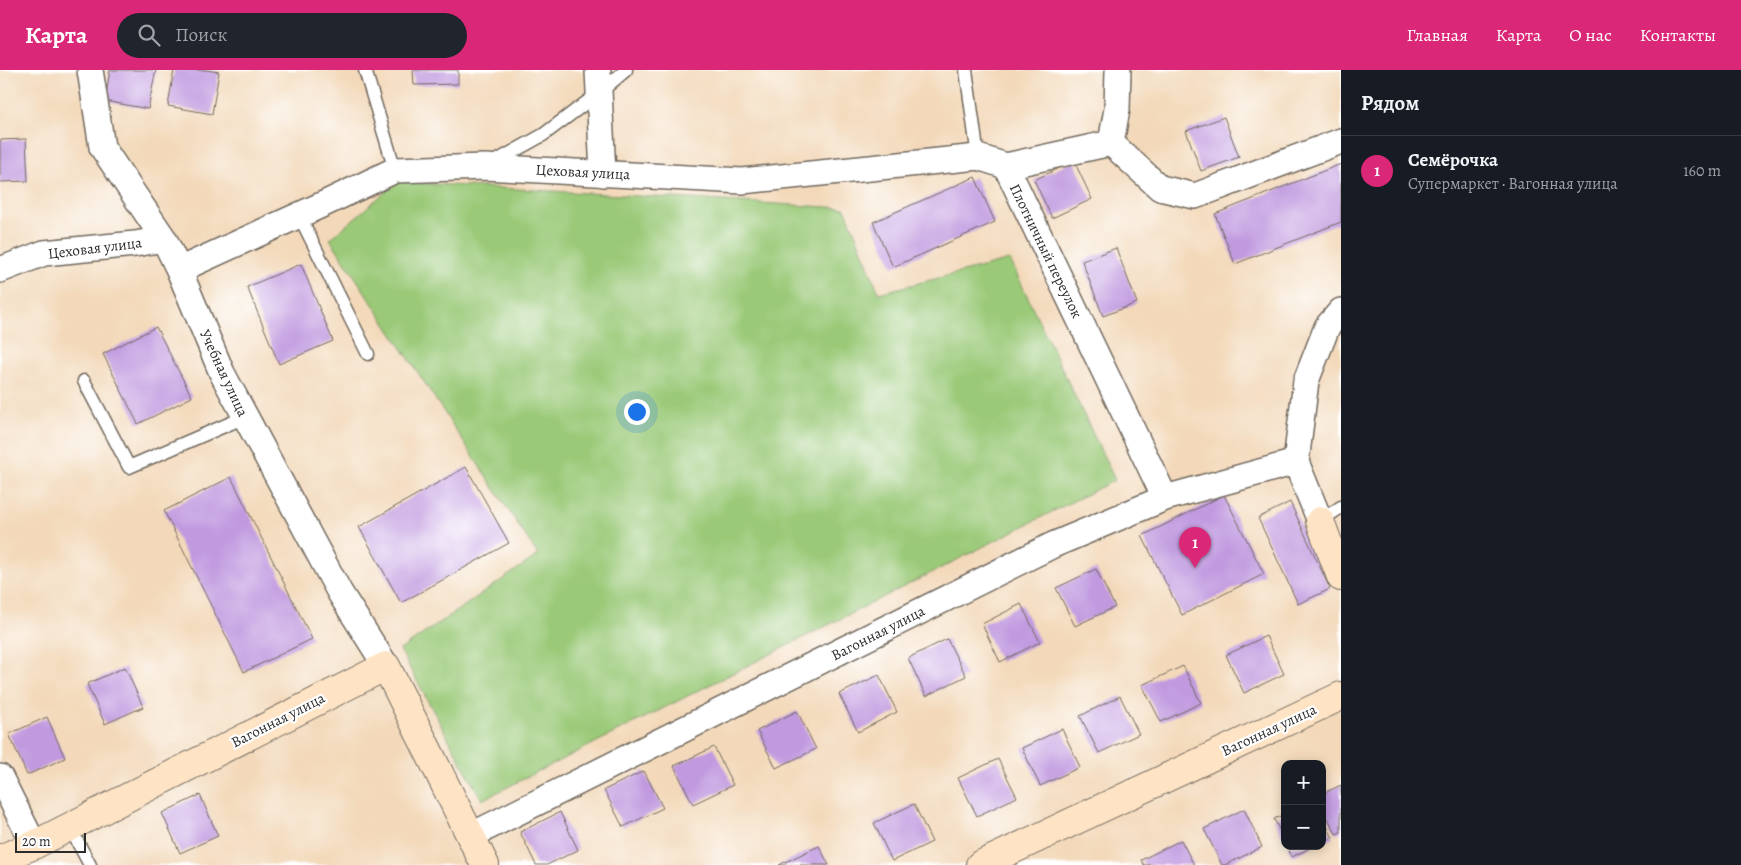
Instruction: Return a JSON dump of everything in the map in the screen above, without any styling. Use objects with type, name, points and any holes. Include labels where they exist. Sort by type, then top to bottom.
[{"type":"street","name":"Учебная улица","points":[[90,70],[102,147],[164,238],[222,373],[340,593],[386,666]]},
{"type":"street","points":[[1118,70],[1117,109],[1111,143],[1160,188],[1195,196],[1341,141]]},
{"type":"street","points":[[599,81],[603,174]]},
{"type":"street","name":"Плотничный переулок","points":[[1111,143],[1006,166],[1164,498]]},
{"type":"street","name":"Цеховая улица","points":[[179,270],[394,170],[485,167],[742,181],[978,157],[1006,166]]},
{"type":"street","name":"Цеховая улица","points":[[0,270],[44,253],[135,244],[164,238]]},
{"type":"street","points":[[1341,311],[1327,327],[1306,381],[1296,462],[1331,514],[1341,577]]},
{"type":"street","name":"Вагонная улица","points":[[472,836],[1053,545],[1164,498],[1296,462]]},
{"type":"street","points":[[386,666],[485,865]]},
{"type":"street","name":"Вагонная улица","points":[[0,859],[34,845],[386,666]]},
{"type":"street","name":"Вагонная улица","points":[[980,865],[1341,696]]},
{"type":"street","points":[[0,777],[34,845]]},
{"type":"lane","points":[[365,70],[394,170]]},
{"type":"lane","points":[[485,167],[543,135],[599,81],[626,70]]},
{"type":"lane","points":[[966,70],[978,157]]},
{"type":"lane","points":[[299,215],[368,354]]},
{"type":"lane","points":[[84,382],[129,467],[245,417]]},
{"type":"lane","points":[[69,826],[90,865]]},
{"type":"green space","points":[[397,182],[845,208],[879,293],[1010,260],[1115,480],[482,800],[400,650],[538,555],[330,239]]},
{"type":"building","points":[[110,70],[156,70],[148,109],[105,101]]},
{"type":"building","points":[[174,70],[219,72],[212,114],[168,106]]},
{"type":"building","points":[[413,70],[458,70],[458,84],[414,85]]},
{"type":"building","points":[[1224,117],[1239,157],[1201,171],[1186,131]]},
{"type":"building","points":[[26,139],[28,181],[0,182],[0,140]]},
{"type":"building","points":[[1074,161],[1092,199],[1052,218],[1034,180]]},
{"type":"building","points":[[1341,164],[1341,222],[1235,264],[1215,214]]},
{"type":"building","points":[[975,177],[995,222],[893,267],[873,222]]},
{"type":"building","points":[[1116,248],[1137,303],[1103,316],[1082,261]]},
{"type":"building","points":[[301,264],[333,341],[279,364],[247,287]]},
{"type":"building","points":[[156,327],[192,397],[138,424],[103,354]]},
{"type":"building","points":[[466,467],[509,543],[401,603],[359,527]]},
{"type":"building","points":[[231,477],[312,639],[244,672],[164,511]]},
{"type":"building","points":[[1224,495],[1264,574],[1182,615],[1142,536]]},
{"type":"building","points":[[1290,502],[1330,589],[1298,604],[1258,518]]},
{"type":"building","points":[[1096,569],[1115,607],[1075,626],[1056,588]]},
{"type":"building","points":[[1021,604],[1040,642],[1000,662],[982,624]]},
{"type":"building","points":[[1266,636],[1284,674],[1244,693],[1226,655]]},
{"type":"building","points":[[947,639],[966,676],[926,696],[908,658]]},
{"type":"building","points":[[1183,666],[1201,703],[1161,722],[1142,685]]},
{"type":"building","points":[[125,667],[143,707],[105,724],[87,684]]},
{"type":"building","points":[[879,675],[897,712],[858,732],[839,694]]},
{"type":"building","points":[[1120,696],[1139,734],[1099,753],[1080,716]]},
{"type":"building","points":[[797,711],[816,749],[776,768],[757,731]]},
{"type":"building","points":[[47,717],[65,758],[27,775],[9,734]]},
{"type":"building","points":[[1062,729],[1080,767],[1040,786],[1022,748]]},
{"type":"building","points":[[714,747],[733,785],[693,804],[674,766]]},
{"type":"building","points":[[998,759],[1017,797],[977,816],[958,778]]},
{"type":"building","points":[[644,771],[663,808],[623,827],[604,790]]},
{"type":"building","points":[[1341,785],[1341,832],[1336,834],[1326,815],[1326,792]]},
{"type":"building","points":[[200,795],[218,836],[180,853],[162,813]]},
{"type":"building","points":[[914,804],[932,842],[892,861],[874,823]]},
{"type":"building","points":[[1244,809],[1262,847],[1222,865],[1204,829]]},
{"type":"building","points":[[560,812],[578,850],[547,865],[536,865],[520,832]]},
{"type":"building","points":[[1281,816],[1281,833],[1274,819]]},
{"type":"building","points":[[1326,824],[1333,838],[1326,841]]},
{"type":"building","points":[[1181,840],[1194,865],[1144,865],[1141,860]]},
{"type":"building","points":[[819,846],[829,865],[779,865]]},
{"type":"building","points":[[1289,850],[1306,850],[1292,857]]},
{"type":"place","name":"Семёрочка","points":[[1195,568]]}]
